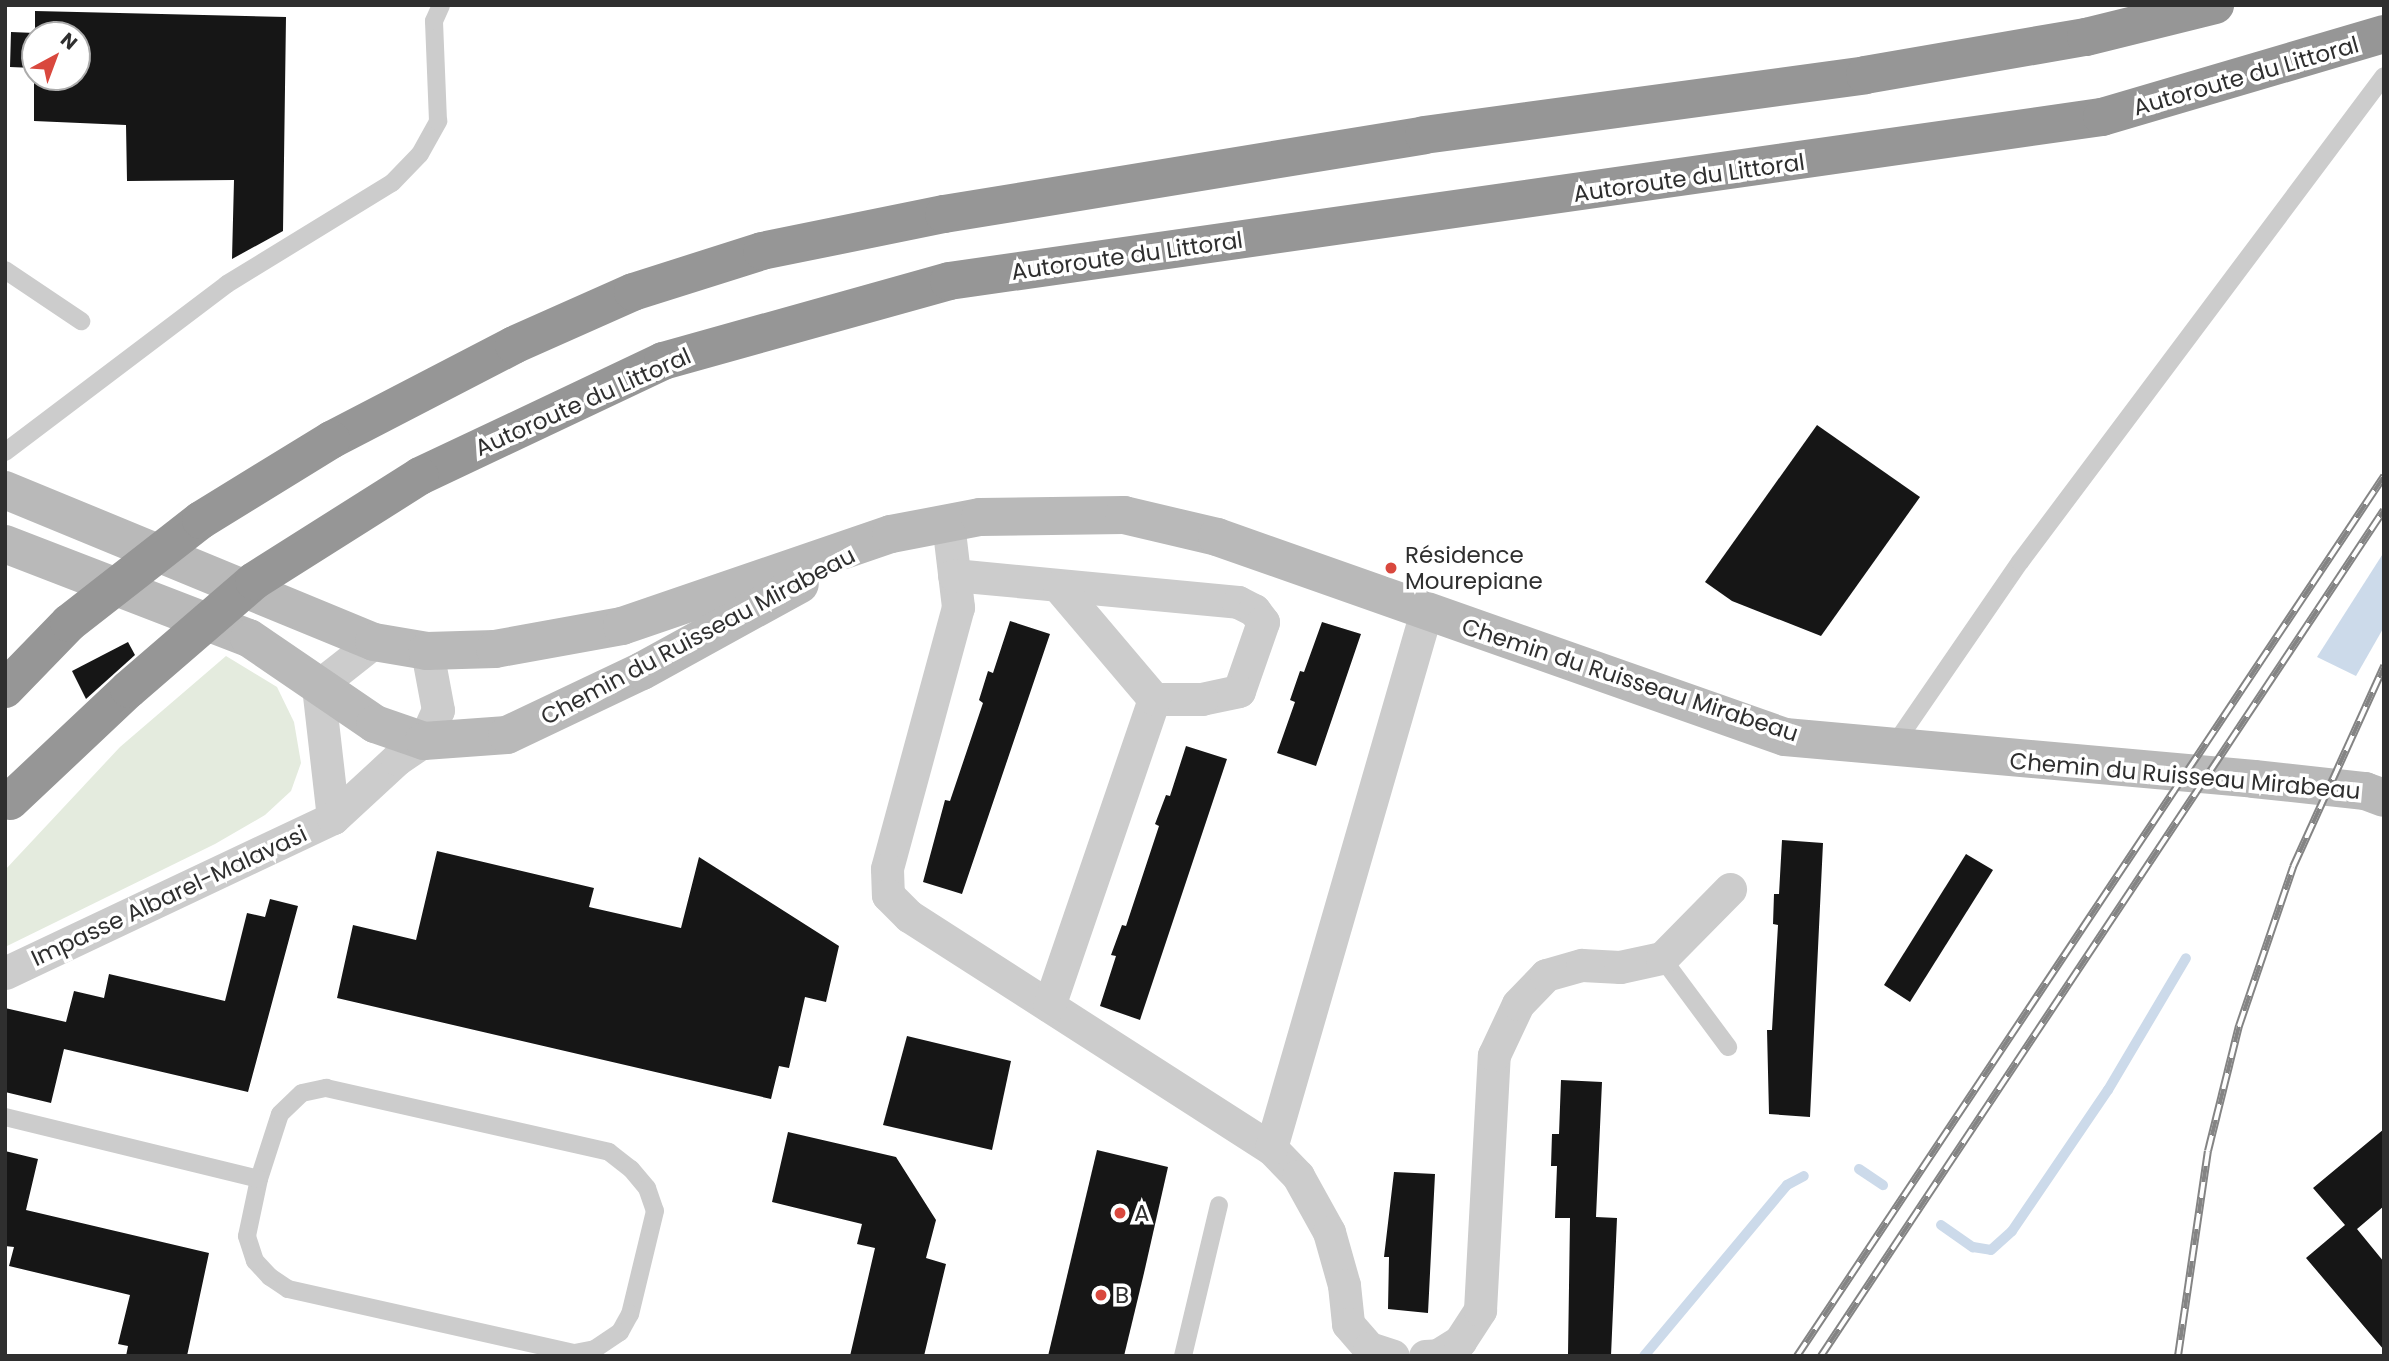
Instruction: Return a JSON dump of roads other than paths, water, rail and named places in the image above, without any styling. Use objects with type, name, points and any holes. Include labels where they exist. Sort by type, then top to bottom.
[{"type":"highway","points":[[5,689],[69,623],[201,520],[331,440],[514,345],[633,292],[762,251],[944,214],[1424,135],[1865,75],[2086,37],[2215,5]]},
{"type":"highway","name":"Autoroute du Littoral","points":[[8,804],[129,689],[254,581],[420,476],[663,361],[949,281],[2102,117],[2384,34]]},
{"type":"street","name":"Chemin du Ruisseau Mirabeau","points":[[5,490],[374,642],[427,651],[495,649],[622,626],[891,534],[980,517],[1124,515],[1217,537],[1785,737],[2254,779],[2365,792],[2384,798]]},
{"type":"street","points":[[948,523],[958,607],[887,869],[888,895],[909,916],[1271,1148],[1298,1176],[1329,1232],[1344,1285],[1348,1324],[1368,1348],[1393,1356]]},
{"type":"street","name":"Chemin du Ruisseau Mirabeau","points":[[5,544],[249,638],[375,724],[424,741],[507,735],[642,671],[891,534]]},
{"type":"street","points":[[954,575],[1238,602],[1254,610],[1263,622],[1239,691],[1202,699],[1154,699],[1059,587]]},
{"type":"street","points":[[1271,1148],[1426,612]]},
{"type":"street","points":[[333,818],[318,686],[374,642]]},
{"type":"street","points":[[424,741],[438,710],[427,651]]},
{"type":"street","points":[[1049,1006],[1154,699]]},
{"type":"street","name":"Impasse Albarel-Malavasi","points":[[5,973],[333,818],[397,759],[424,741]]},
{"type":"street","points":[[1425,1356],[1438,1354],[1460,1341],[1480,1310],[1494,1055],[1518,1004],[1546,975],[1583,965],[1620,968],[1662,958],[1730,889]]},
{"type":"lane","points":[[5,452],[228,284],[392,183],[419,154],[438,121],[434,21],[441,5]]},
{"type":"lane","points":[[1892,748],[2020,562],[2384,76]]},
{"type":"lane","points":[[5,270],[81,321]]},
{"type":"lane","points":[[1662,958],[1728,1047]]},
{"type":"lane","points":[[326,1088],[609,1152],[647,1188],[655,1211],[630,1314],[620,1332],[595,1349],[574,1353],[288,1289],[255,1261],[247,1236],[259,1179],[280,1114],[302,1093],[326,1088]]},
{"type":"lane","points":[[5,1117],[259,1179]]},
{"type":"lane","points":[[1183,1356],[1219,1205]]},
{"type":"water","points":[[2384,552],[2384,627],[2356,676],[2317,657]]},
{"type":"waterway","points":[[1941,1225],[1973,1247],[1991,1250],[2012,1231],[2108,1090],[2186,958]]},
{"type":"waterway","points":[[1859,1169],[1883,1185]]},
{"type":"waterway","points":[[1644,1356],[1787,1185],[1804,1176]]},
{"type":"railway","points":[[1797,1356],[2384,476]]},
{"type":"railway","points":[[1821,1356],[2384,510]]},
{"type":"railway","points":[[2178,1356],[2208,1151],[2239,1026],[2293,867],[2384,666]]},
{"type":"place","name":"Résidence Mourepiane","points":[[1391,568]]},
{"type":"place","name":"A","points":[[1120,1213]]},
{"type":"place","name":"B","points":[[1101,1295]]}]
